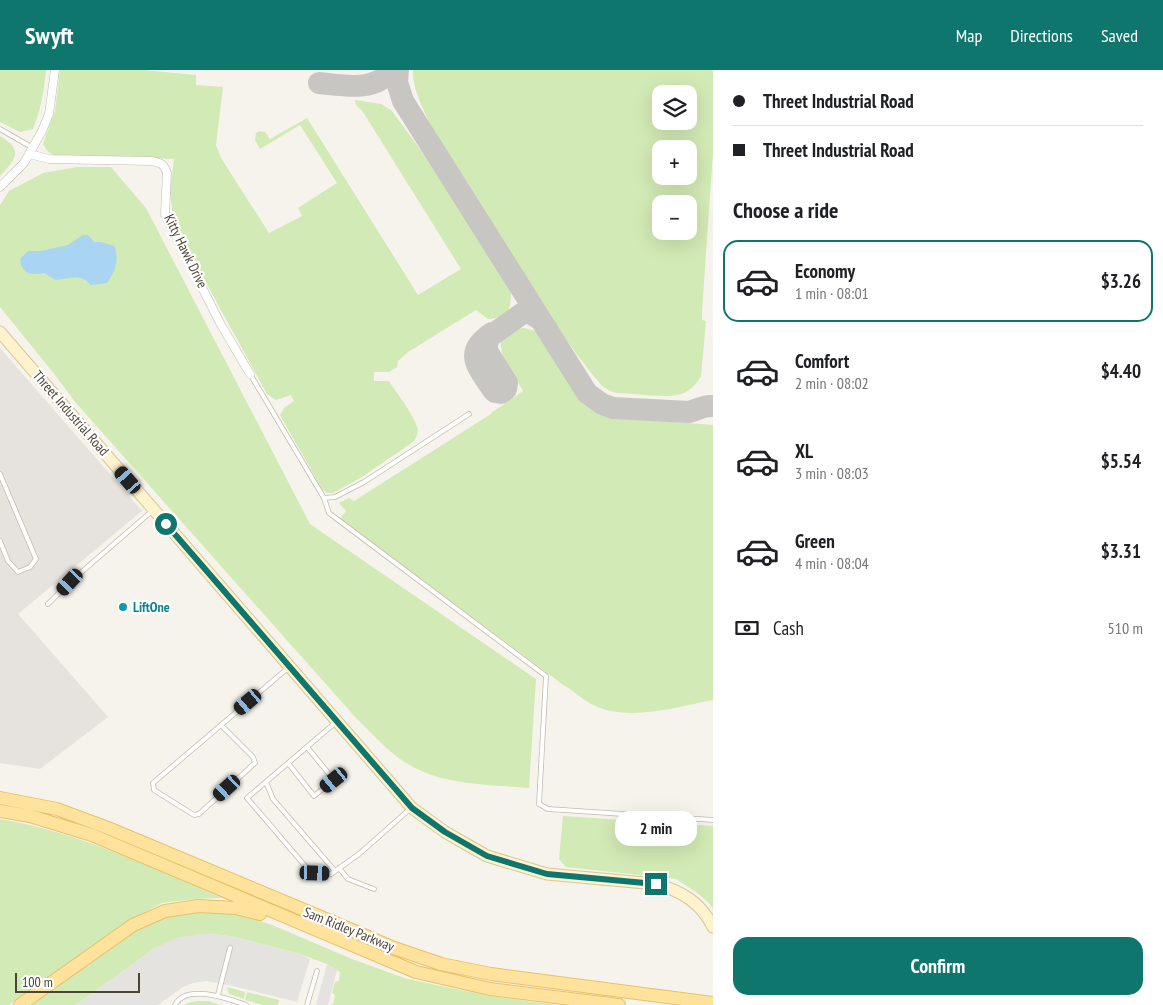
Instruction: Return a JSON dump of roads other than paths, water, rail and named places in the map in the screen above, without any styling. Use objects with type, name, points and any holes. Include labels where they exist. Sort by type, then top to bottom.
[{"type":"main road","name":"Sam Ridley Parkway","points":[[0,798],[57,810],[108,828],[394,948],[441,964],[491,974],[713,1002]]},
{"type":"main road","name":"Sam Ridley Parkway","points":[[0,811],[30,816],[92,835],[308,928],[416,972],[490,989],[619,1005]]},
{"type":"main road","points":[[20,1005],[133,925],[165,911],[198,906],[236,908],[308,928]]},
{"type":"street","points":[[0,187],[24,163],[42,131],[49,114],[55,70]]},
{"type":"street","name":"Kitty Hawk Drive","points":[[31,151],[49,159],[152,161],[165,166],[167,173],[165,214],[220,322],[250,374]]},
{"type":"street","name":"Threet Industrial Road","points":[[0,332],[412,808],[445,832],[487,856],[547,874],[656,884],[671,888],[685,894],[698,905],[708,917],[713,928]]},
{"type":"lane","points":[[0,129],[31,151]]},
{"type":"lane","points":[[250,374],[324,498],[329,514],[546,676],[539,804],[548,809],[713,820]]},
{"type":"lane","points":[[324,498],[335,497],[364,482],[469,414]]},
{"type":"lane","points":[[0,474],[36,559],[30,567],[18,572],[8,561],[0,542]]},
{"type":"lane","points":[[0,488],[5,486]]},
{"type":"lane","points":[[48,604],[70,582],[154,509]]},
{"type":"lane","points":[[221,725],[253,757],[255,763],[199,814],[194,815],[154,790],[153,783],[289,666]]},
{"type":"lane","points":[[337,721],[247,798],[306,867],[315,873],[331,874],[360,854],[412,808]]},
{"type":"lane","points":[[288,763],[314,796],[334,780],[307,747]]},
{"type":"lane","points":[[266,782],[273,799],[335,871]]},
{"type":"lane","points":[[339,868],[348,879],[374,889]]},
{"type":"lane","points":[[218,996],[230,948]]},
{"type":"lane","points":[[307,1005],[317,971]]},
{"type":"lane","points":[[175,1005],[183,997],[196,994],[218,996],[246,1005]]},
{"type":"water","points":[[83,235],[88,235],[94,242],[114,246],[117,261],[107,283],[91,285],[79,278],[56,280],[44,273],[31,274],[22,268],[20,259],[28,251],[41,251],[68,245]]},
{"type":"place","name":"LiftOne","points":[[123,607]]}]
